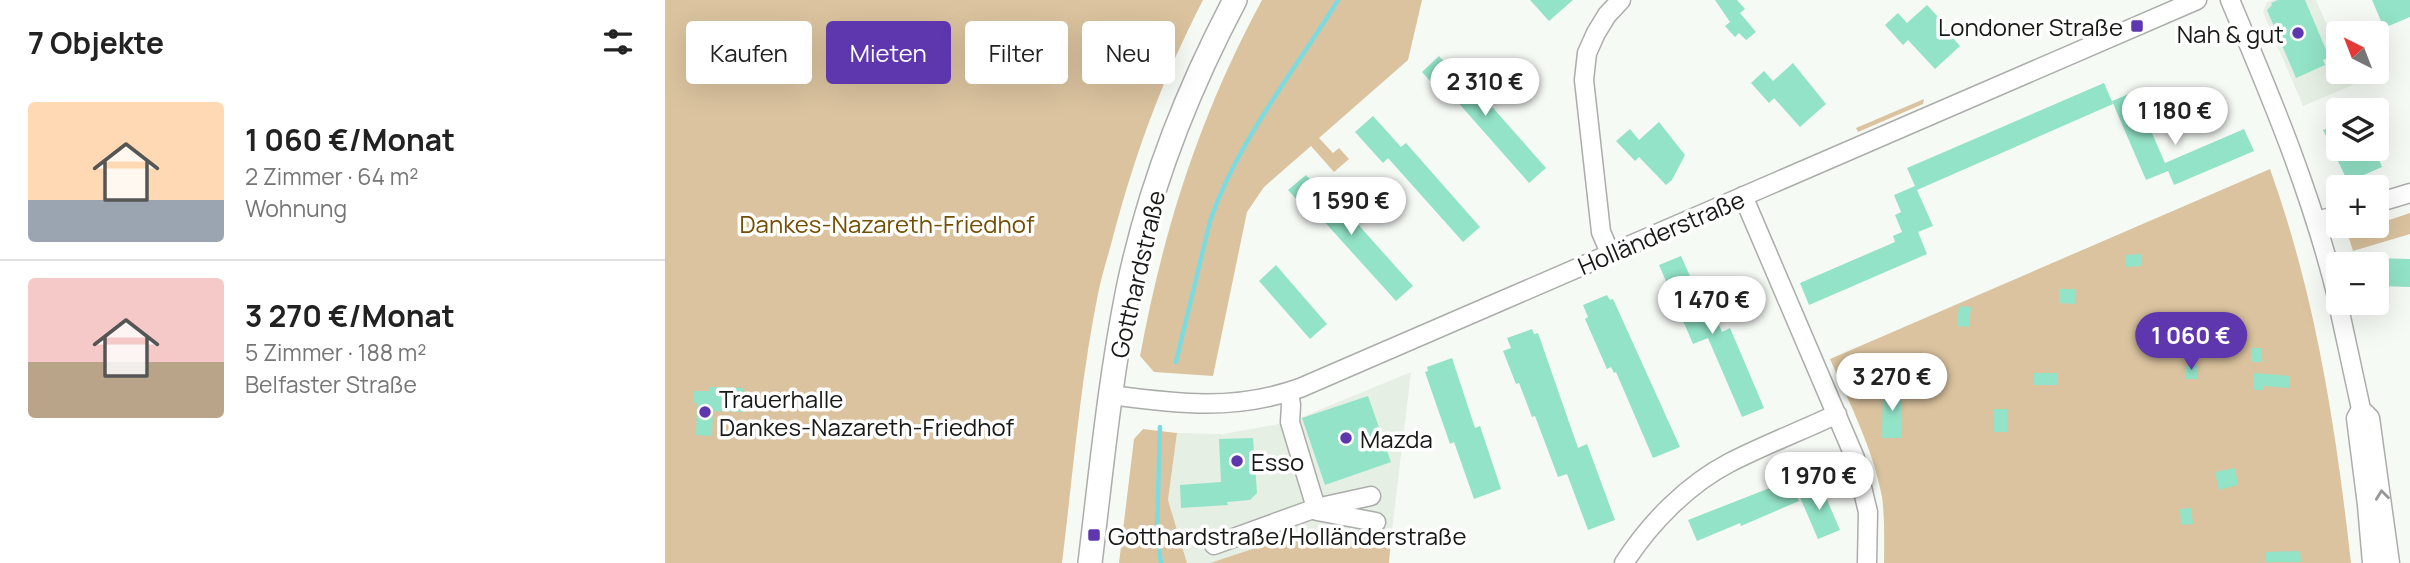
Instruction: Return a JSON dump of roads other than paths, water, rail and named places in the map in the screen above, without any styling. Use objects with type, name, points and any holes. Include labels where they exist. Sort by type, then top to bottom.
[{"type":"main road","name":"Gotthardstraße","points":[[1090,563],[1111,395],[1128,288],[1147,215],[1177,125],[1210,48],[1235,0]]},
{"type":"street","points":[[1610,253],[1601,232],[1584,80],[1587,53],[1596,33],[1607,15],[1621,0]]},
{"type":"street","name":"Holländerstraße","points":[[1111,395],[1196,405],[1238,403],[1289,392],[2197,0]]},
{"type":"street","points":[[2230,0],[2279,115],[2317,221],[2326,256]]},
{"type":"street","points":[[2389,199],[2410,192]]},
{"type":"street","points":[[1744,196],[1855,458],[1868,512],[1867,563]]},
{"type":"street","points":[[2317,221],[2326,218]]},
{"type":"street","points":[[2341,315],[2361,409],[2370,418],[2390,563]]},
{"type":"street","points":[[1289,392],[1290,422],[1317,511],[1376,522]]},
{"type":"street","points":[[2361,409],[2356,418],[2372,563]]},
{"type":"street","points":[[1624,563],[1654,523],[1701,481],[1728,463],[1837,414]]},
{"type":"street","points":[[1213,545],[1316,508],[1371,496]]},
{"type":"waterway","points":[[1176,362],[1210,221],[1222,191],[1251,134],[1338,0]]},
{"type":"waterway","points":[[1160,427],[1157,531],[1161,563]]},
{"type":"place","name":"Londoner Straße","points":[[2137,26]]},
{"type":"place","name":"Nah & gut","points":[[2298,33]]},
{"type":"place","name":"Trauerhalle Dankes-Nazareth-Friedhof","points":[[705,412]]},
{"type":"place","name":"Mazda","points":[[1346,438]]},
{"type":"place","name":"Esso","points":[[1237,461]]},
{"type":"place","name":"Gotthardstraße/Holländerstraße","points":[[1094,535]]},
{"type":"park label","name":"Dankes-Nazareth-Friedhof","points":[[887,223]]}]
